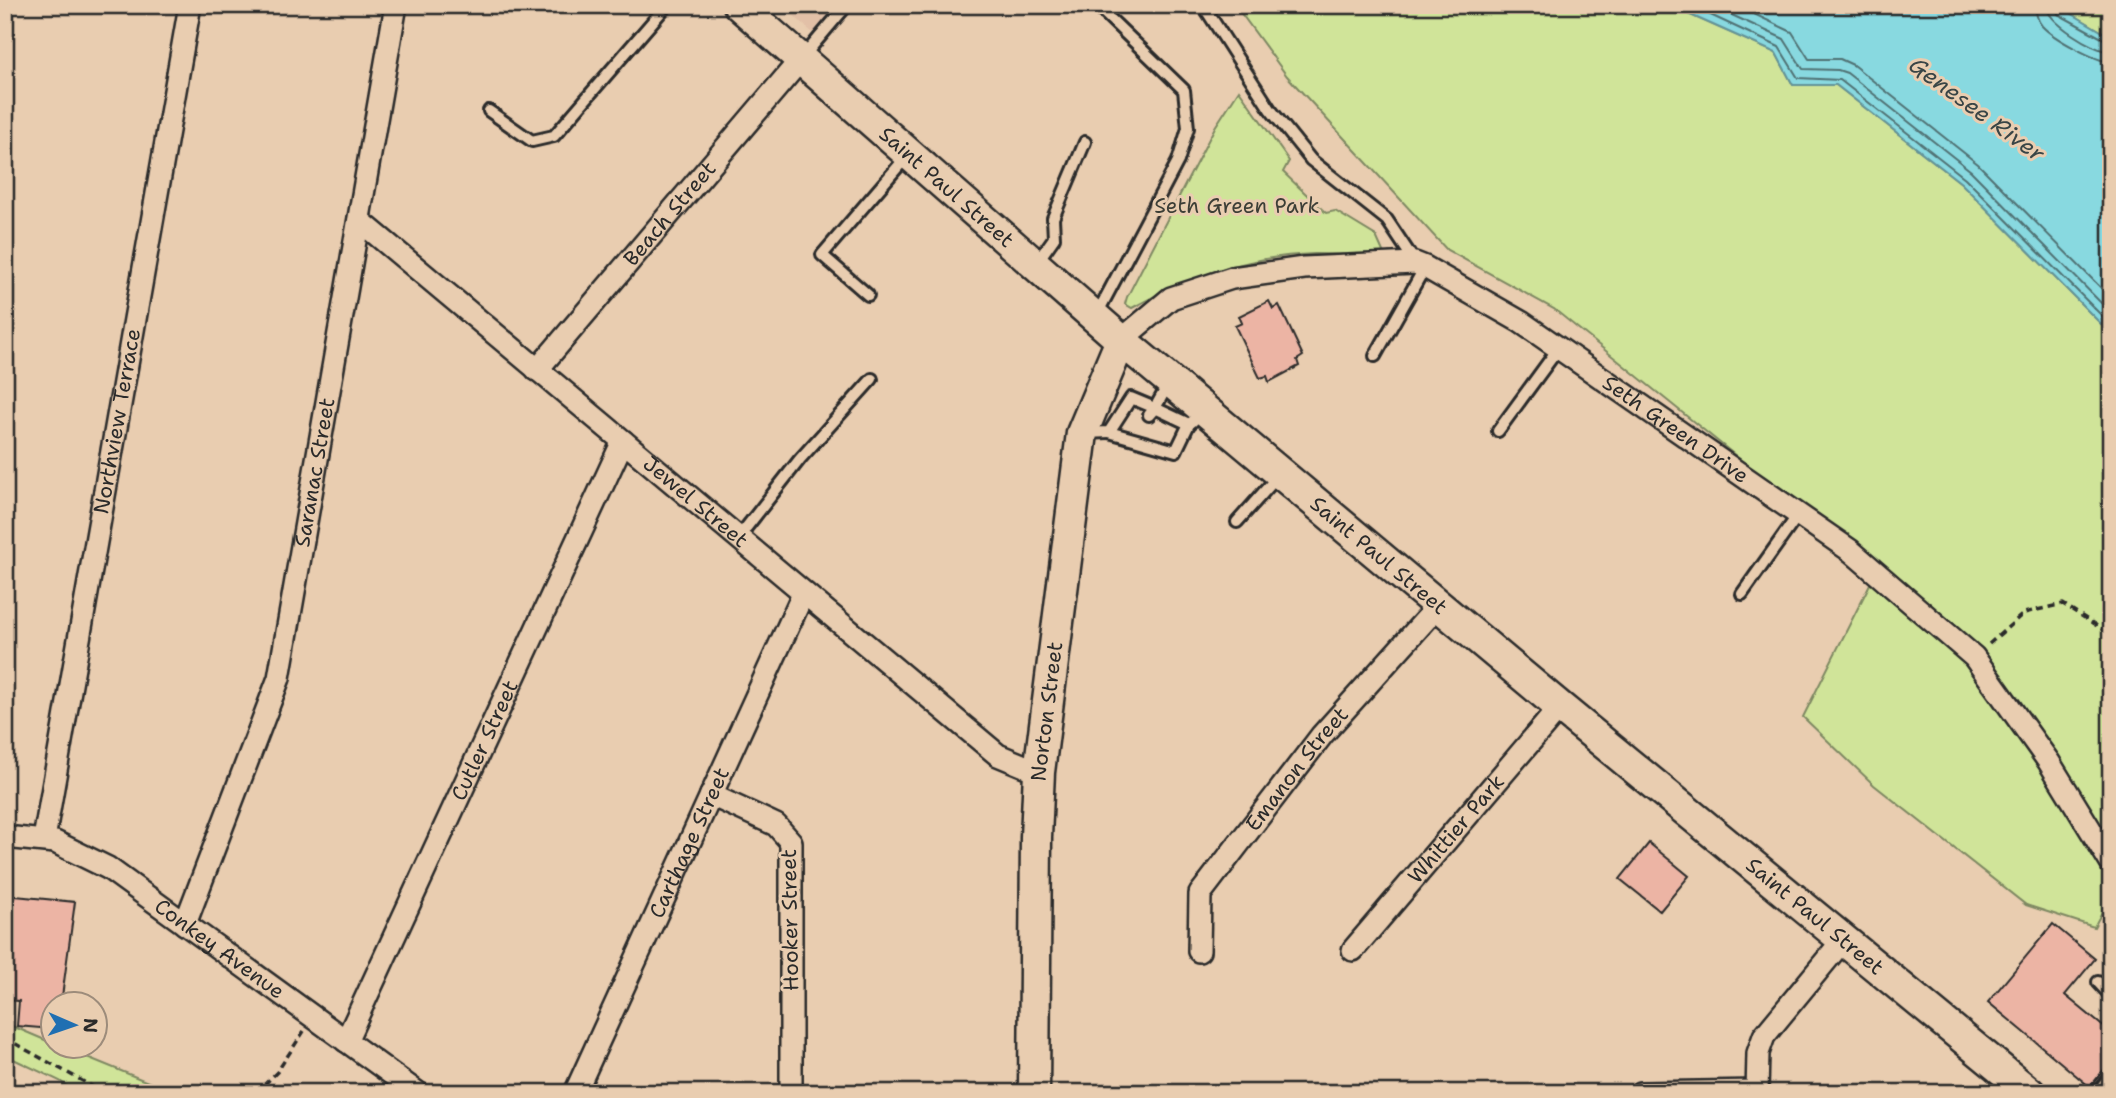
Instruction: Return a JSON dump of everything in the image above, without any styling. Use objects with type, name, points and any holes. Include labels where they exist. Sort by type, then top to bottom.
[{"type":"main road","name":"Saint Paul Street","points":[[739,5],[1171,381],[1188,419],[1281,473],[1560,707],[2030,1093]]},
{"type":"main road","name":"Norton Street","points":[[1034,1093],[1039,772],[1096,432],[1121,340]]},
{"type":"street","name":"Northview Terrace","points":[[44,839],[190,5]]},
{"type":"street","name":"Saranac Street","points":[[185,924],[279,678],[396,5]]},
{"type":"street","name":"Beach Street","points":[[537,370],[802,58]]},
{"type":"street","name":"Jewel Street","points":[[359,220],[998,755],[1039,772]]},
{"type":"street","points":[[1121,340],[1171,298],[1232,278],[1304,268],[1420,265]]},
{"type":"street","name":"Seth Green Drive","points":[[1420,265],[1521,323],[1851,551],[1974,657],[2049,762],[2111,863]]},
{"type":"street","name":"Cutler Street","points":[[346,1041],[623,441]]},
{"type":"street","name":"Carthage Street","points":[[575,1093],[803,594]]},
{"type":"street","name":"Emanon Street","points":[[1199,951],[1200,894],[1322,736],[1438,606]]},
{"type":"street","name":"Whittier Park","points":[[1353,950],[1560,707]]},
{"type":"street","name":"Hooker Street","points":[[711,795],[776,825],[790,842],[791,1093]]},
{"type":"street","name":"Conkey Avenue","points":[[5,837],[44,839],[94,860],[418,1093]]},
{"type":"street","points":[[1640,1093],[1757,1092],[1758,1053],[1764,1036],[1843,940]]},
{"type":"lane","points":[[489,111],[532,141],[554,136],[667,5]]},
{"type":"lane","points":[[802,58],[847,5]]},
{"type":"lane","points":[[1096,5],[1184,90],[1188,128],[1178,160],[1096,317]]},
{"type":"lane","points":[[1203,5],[1270,109],[1311,160],[1387,220],[1420,265],[1375,356]]},
{"type":"lane","points":[[1035,264],[1054,238],[1053,218],[1085,142]]},
{"type":"lane","points":[[868,295],[822,255],[909,153]]},
{"type":"lane","points":[[1498,431],[1558,349]]},
{"type":"lane","points":[[738,538],[800,459],[872,379]]},
{"type":"lane","points":[[1152,411],[1171,381]]},
{"type":"lane","points":[[1131,398],[1166,417],[1188,419],[1176,451],[1139,437],[1096,432],[1131,398]]},
{"type":"lane","points":[[1237,522],[1281,473]]},
{"type":"lane","points":[[1742,594],[1798,515]]},
{"type":"lane","points":[[2098,982],[2111,996]]},
{"type":"lane","points":[[2096,1093],[2111,1075]]},
{"type":"path","points":[[1974,657],[2024,613],[2063,604],[2111,635]]},
{"type":"path","points":[[256,1093],[285,1061],[313,1016]]},
{"type":"path","points":[[5,1038],[104,1093]]},
{"type":"shaded area","points":[[782,5],[842,5],[816,36]]},
{"type":"green space","points":[[1235,5],[1668,5],[1776,53],[1793,85],[1836,85],[1961,183],[2111,334],[2111,895],[2094,927],[2026,905],[1874,785],[1803,717],[1877,570],[1554,309],[1447,250],[1287,76]]},
{"type":"green space","points":[[2057,5],[2111,5],[2111,37]]},
{"type":"green space","name":"Seth Green Park","points":[[1239,90],[1289,161],[1283,172],[1326,213],[1335,211],[1376,236],[1384,254],[1315,254],[1266,259],[1198,277],[1132,308],[1125,304],[1127,297],[1215,127]]},
{"type":"green space","points":[[5,1023],[38,1037],[38,1060],[94,1060],[175,1093],[76,1093],[60,1081],[5,1055]]},
{"type":"water","name":"Genesee River","points":[[1668,5],[2057,5],[2111,37],[2111,334],[1961,183],[1836,85],[1793,85],[1776,53]]},
{"type":"building","points":[[1269,301],[1273,309],[1279,305],[1303,356],[1297,360],[1299,366],[1269,382],[1267,376],[1260,378],[1235,326],[1242,323],[1239,316]]},
{"type":"building","points":[[1649,843],[1689,876],[1660,911],[1620,879]]},
{"type":"building","points":[[5,895],[75,902],[63,990],[38,990],[38,1028],[17,1026],[19,1001],[5,1000]]},
{"type":"building","points":[[2053,924],[2095,959],[2065,995],[2111,1033],[2111,1061],[2090,1087],[1988,1002]]}]
